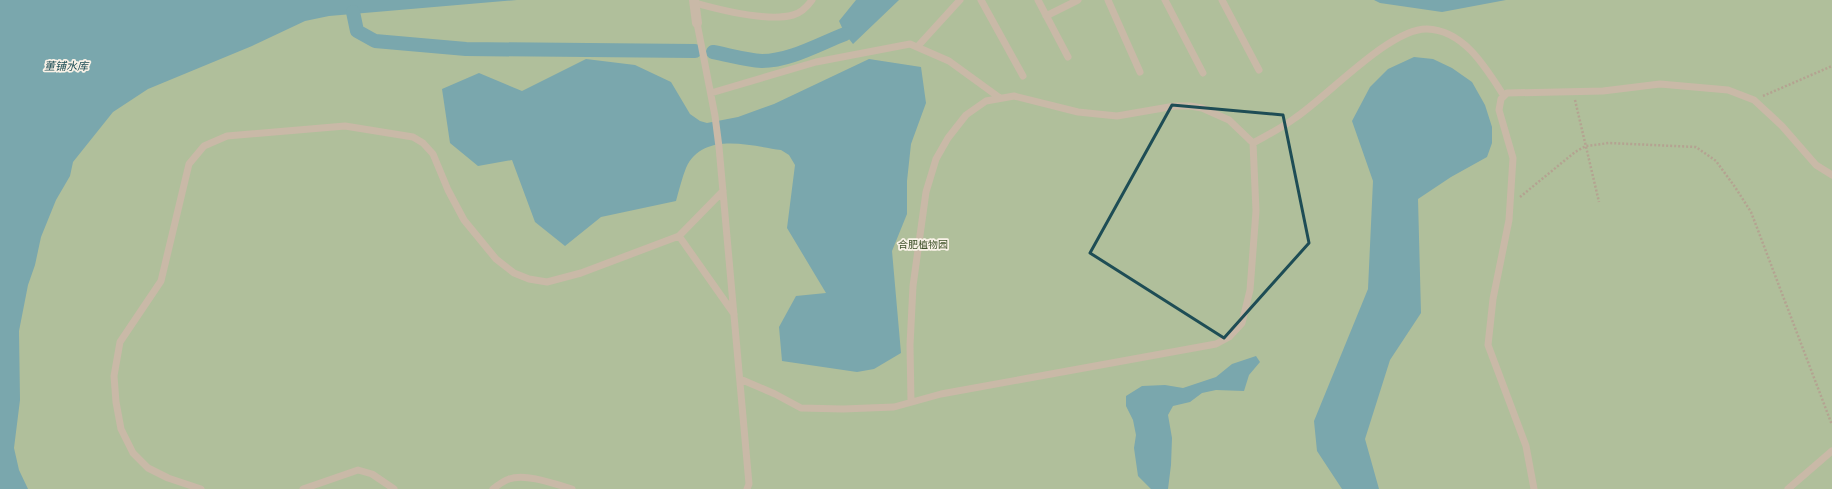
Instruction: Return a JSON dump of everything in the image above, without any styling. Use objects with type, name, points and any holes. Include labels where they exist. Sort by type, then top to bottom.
[{"type":"street","points":[[694,2],[697,23]]},
{"type":"lane","points":[[694,2],[732,12],[778,16],[798,13],[812,0]]},
{"type":"lane","points":[[918,46],[960,0]]},
{"type":"lane","points":[[981,0],[1023,76]]},
{"type":"lane","points":[[1038,0],[1068,57]]},
{"type":"lane","points":[[1046,16],[1078,0]]},
{"type":"lane","points":[[1108,0],[1140,72]]},
{"type":"lane","points":[[1164,0],[1203,73]]},
{"type":"lane","points":[[1222,0],[1259,70]]},
{"type":"lane","points":[[697,23],[711,93],[719,147],[749,484],[747,489]]},
{"type":"lane","points":[[1254,143],[1295,118],[1391,41],[1421,30],[1436,30],[1462,42],[1482,62],[1504,96]]},
{"type":"lane","points":[[711,93],[816,62],[902,44],[918,46],[949,61],[1000,98]]},
{"type":"lane","points":[[1534,489],[1526,446],[1488,344],[1493,300],[1509,220],[1513,158],[1499,110],[1501,99],[1507,93],[1603,91],[1660,84],[1728,90],[1754,100],[1782,126],[1816,165],[1832,175]]},
{"type":"lane","points":[[740,379],[775,394],[801,408],[843,409],[894,407],[948,393],[1199,349],[1216,344],[1229,338],[1242,322],[1250,290],[1256,211],[1254,143],[1229,120],[1202,108],[1175,106],[1117,116],[1078,112],[1014,96],[986,101],[966,115],[948,138],[936,159],[926,192],[913,286],[910,345],[911,402]]},
{"type":"lane","points":[[201,489],[168,478],[148,468],[133,453],[121,429],[116,402],[114,376],[120,342],[161,281],[189,164],[204,146],[226,136],[345,126],[413,137],[423,143],[432,154],[448,190],[464,220],[496,260],[505,267],[529,279],[547,282],[581,273],[679,236],[723,191]]},
{"type":"lane","points":[[679,236],[734,315]]},
{"type":"lane","points":[[1788,489],[1832,451]]},
{"type":"lane","points":[[303,489],[358,470],[372,474],[394,489]]},
{"type":"lane","points":[[493,489],[516,477],[543,481],[572,489]]},
{"type":"path","points":[[1754,100],[1832,66]]},
{"type":"path","points":[[1573,92],[1599,202]]},
{"type":"path","points":[[1510,205],[1575,152],[1586,146],[1609,142],[1696,147],[1716,161],[1751,212],[1832,425]]},
{"type":"highlighted area","points":[[1172,105],[1283,115],[1309,243],[1224,338],[1090,253]]},
{"type":"green space","name":"合肥植物园","points":[[0,0],[1832,0],[1832,489],[0,489]]},
{"type":"water","name":"董铺水库","points":[[0,0],[517,0],[329,16],[305,21],[252,46],[148,89],[113,112],[73,162],[70,176],[56,200],[41,237],[35,265],[28,285],[19,331],[20,400],[14,448],[19,470],[28,489],[0,489]]},
{"type":"water","points":[[856,0],[899,0],[853,44],[845,34],[839,21]]},
{"type":"water","points":[[1374,0],[1506,0],[1442,12],[1380,3]]},
{"type":"water","points":[[1414,57],[1433,59],[1452,68],[1472,82],[1485,105],[1492,127],[1492,143],[1487,157],[1451,177],[1418,199],[1421,313],[1390,360],[1365,439],[1379,489],[1342,489],[1317,451],[1314,421],[1368,289],[1373,181],[1352,121],[1370,87],[1388,69]]},
{"type":"water","points":[[586,59],[635,65],[671,82],[690,114],[700,121],[707,123],[738,117],[774,104],[869,59],[921,67],[926,103],[911,144],[907,181],[907,214],[892,251],[901,353],[874,369],[857,372],[782,361],[779,327],[796,296],[826,293],[787,228],[795,165],[789,155],[781,150],[742,144],[715,145],[704,149],[694,156],[686,168],[676,201],[601,217],[565,246],[535,222],[512,160],[478,166],[450,143],[442,89],[479,73],[522,91]]},
{"type":"water","points":[[1256,356],[1260,362],[1249,375],[1244,391],[1216,390],[1202,393],[1190,402],[1173,406],[1168,415],[1172,438],[1168,489],[1151,489],[1138,476],[1134,448],[1136,435],[1133,420],[1126,406],[1126,396],[1142,386],[1165,385],[1183,388],[1216,377],[1232,364]]},
{"type":"waterway","points":[[353,12],[357,31],[375,41],[466,49],[695,51]]},
{"type":"waterway","points":[[713,52],[744,59],[762,61],[773,60],[794,55],[845,34]]}]
